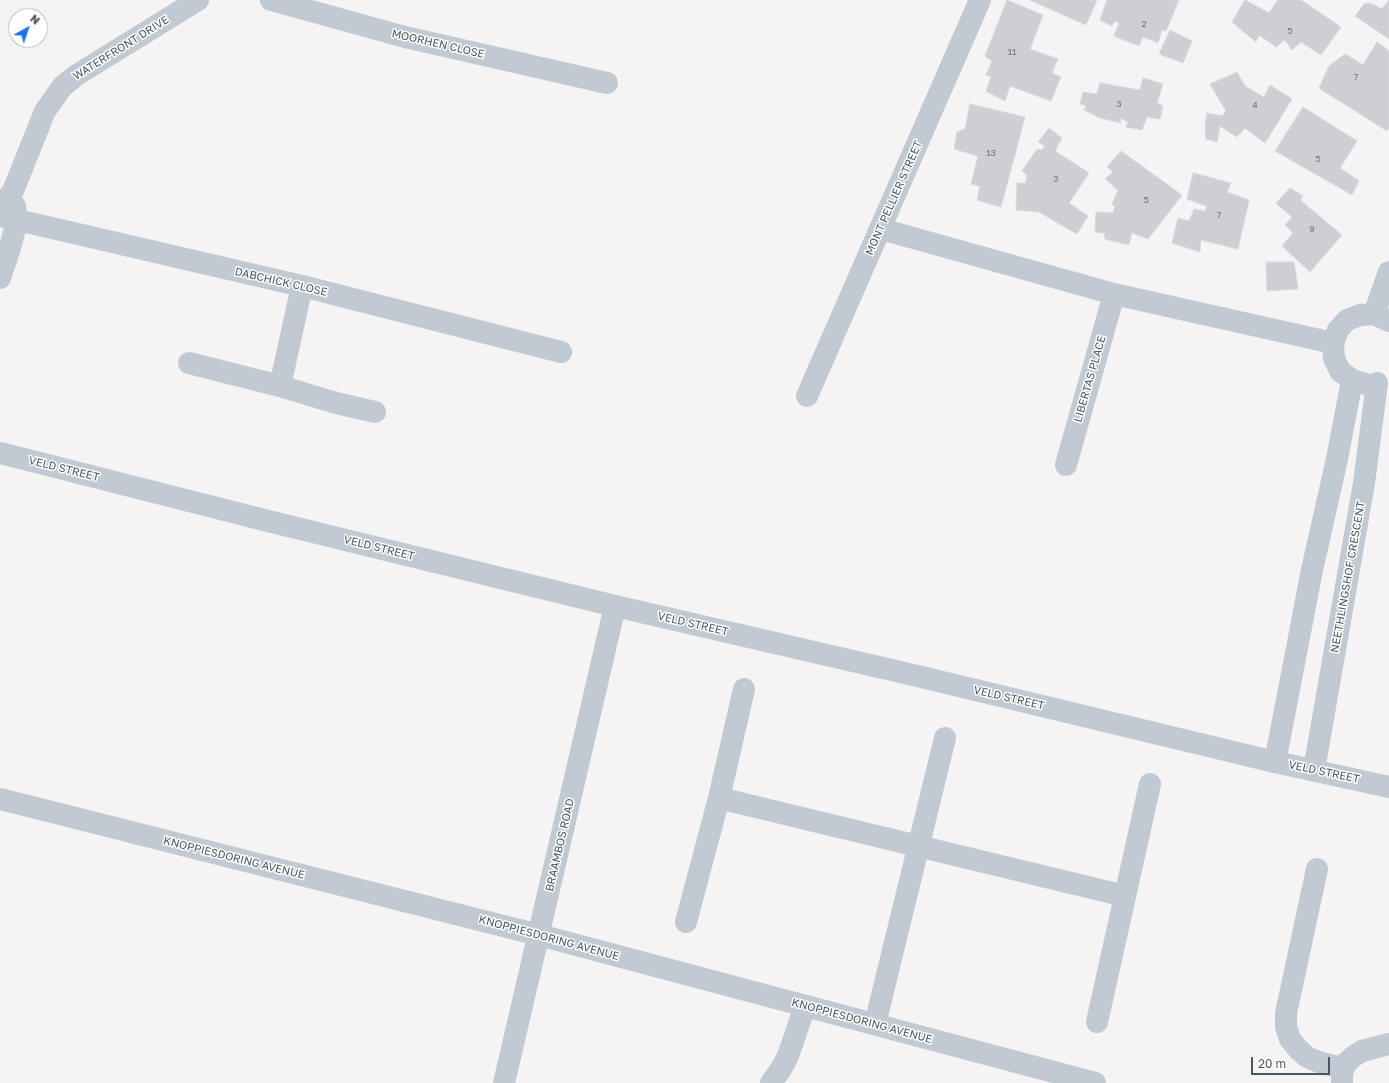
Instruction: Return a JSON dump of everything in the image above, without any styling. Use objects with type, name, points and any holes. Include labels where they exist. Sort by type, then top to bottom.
[{"type":"street","name":"WATERFRONT DRIVE","points":[[0,278],[10,248],[9,218],[6,199],[45,112],[62,87],[75,76],[198,0]]},
{"type":"street","name":"MOORHEN CLOSE","points":[[271,0],[404,37],[606,83]]},
{"type":"street","name":"MONT PELLIER STREET","points":[[807,396],[980,0]]},
{"type":"street","name":"DABCHICK CLOSE","points":[[9,218],[302,286],[561,352]]},
{"type":"street","points":[[881,229],[1114,294],[1333,343]]},
{"type":"street","points":[[1383,380],[1364,384],[1352,380],[1340,371],[1334,358],[1333,343],[1338,330],[1347,320],[1360,315],[1381,318],[1389,272]]},
{"type":"street","points":[[280,386],[302,286]]},
{"type":"street","name":"LIBERTAS PLACE","points":[[1066,464],[1114,294]]},
{"type":"street","points":[[189,363],[280,386],[336,403],[375,412]]},
{"type":"street","points":[[1275,762],[1312,570],[1337,458],[1352,380]]},
{"type":"street","name":"NEETHLINGSHOF CRESCENT","points":[[1314,770],[1383,380]]},
{"type":"street","name":"VELD STREET","points":[[0,453],[268,521],[615,606],[917,676],[1275,762],[1389,787]]},
{"type":"street","name":"BRAAMBOS ROAD","points":[[504,1083],[540,935],[615,606]]},
{"type":"street","points":[[686,922],[719,798],[744,689]]},
{"type":"street","points":[[875,1024],[945,738]]},
{"type":"street","points":[[1097,1022],[1150,784]]},
{"type":"street","points":[[719,798],[1125,896]]},
{"type":"street","name":"KNOPPIESDORING AVENUE","points":[[0,799],[540,935],[1095,1083]]},
{"type":"street","points":[[1317,869],[1286,1013],[1286,1027],[1290,1040],[1307,1057],[1321,1063],[1343,1076],[1348,1062],[1362,1051],[1389,1044]]},
{"type":"street","points":[[771,1083],[788,1056],[805,1006]]},
{"type":"building","points":[[1007,0],[1043,15],[1030,49],[1058,59],[1052,73],[1061,77],[1051,101],[1010,86],[1005,101],[986,91],[991,77],[986,75],[992,61],[985,56]]},
{"type":"building","points":[[1030,0],[1097,0],[1086,25]]},
{"type":"building","points":[[1107,0],[1179,0],[1166,31],[1162,30],[1158,43],[1143,37],[1139,46],[1114,36],[1119,23],[1115,21],[1112,26],[1100,20]]},
{"type":"building","points":[[1245,0],[1269,13],[1278,0],[1301,0],[1341,27],[1321,55],[1301,42],[1292,50],[1285,40],[1276,47],[1259,35],[1256,42],[1232,22]]},
{"type":"building","points":[[1389,0],[1389,39],[1355,16],[1364,4],[1370,3],[1382,9]]},
{"type":"building","points":[[1170,30],[1192,41],[1183,63],[1159,54]]},
{"type":"building","points":[[1377,42],[1389,51],[1389,128],[1387,131],[1319,88],[1329,66],[1345,54],[1363,65]]},
{"type":"building","points":[[1237,72],[1245,86],[1264,97],[1270,85],[1292,99],[1265,143],[1245,128],[1237,137],[1220,126],[1217,142],[1206,139],[1205,126],[1207,113],[1222,116],[1226,111],[1210,84]]},
{"type":"building","points":[[1143,78],[1163,84],[1157,103],[1163,106],[1160,119],[1147,117],[1142,130],[1126,127],[1128,122],[1120,118],[1121,123],[1100,118],[1084,110],[1086,106],[1080,104],[1083,92],[1097,94],[1100,83],[1140,90]]},
{"type":"building","points":[[970,104],[1025,117],[1001,207],[977,200],[980,186],[971,184],[978,156],[954,149],[957,132],[965,129]]},
{"type":"building","points":[[1303,107],[1357,141],[1340,168],[1359,181],[1352,195],[1275,151]]},
{"type":"building","points":[[1049,128],[1062,138],[1055,151],[1089,173],[1069,203],[1088,216],[1077,234],[1039,212],[1016,210],[1017,183],[1026,183],[1027,175],[1022,171],[1037,149],[1042,150],[1045,146],[1038,142]]},
{"type":"building","points":[[1121,151],[1182,195],[1148,239],[1132,233],[1129,245],[1105,239],[1104,233],[1095,232],[1096,212],[1113,213],[1115,206],[1112,204],[1118,190],[1105,179],[1113,172],[1107,167]]},
{"type":"building","points":[[1193,173],[1231,183],[1227,192],[1249,200],[1238,249],[1201,240],[1200,252],[1172,243],[1178,218],[1189,221],[1194,209],[1205,211],[1207,206],[1187,199]]},
{"type":"building","points":[[1290,188],[1303,196],[1300,200],[1342,235],[1310,272],[1282,246],[1293,233],[1285,225],[1292,217],[1276,203]]},
{"type":"building","points":[[1266,262],[1294,262],[1298,289],[1267,291]]}]
